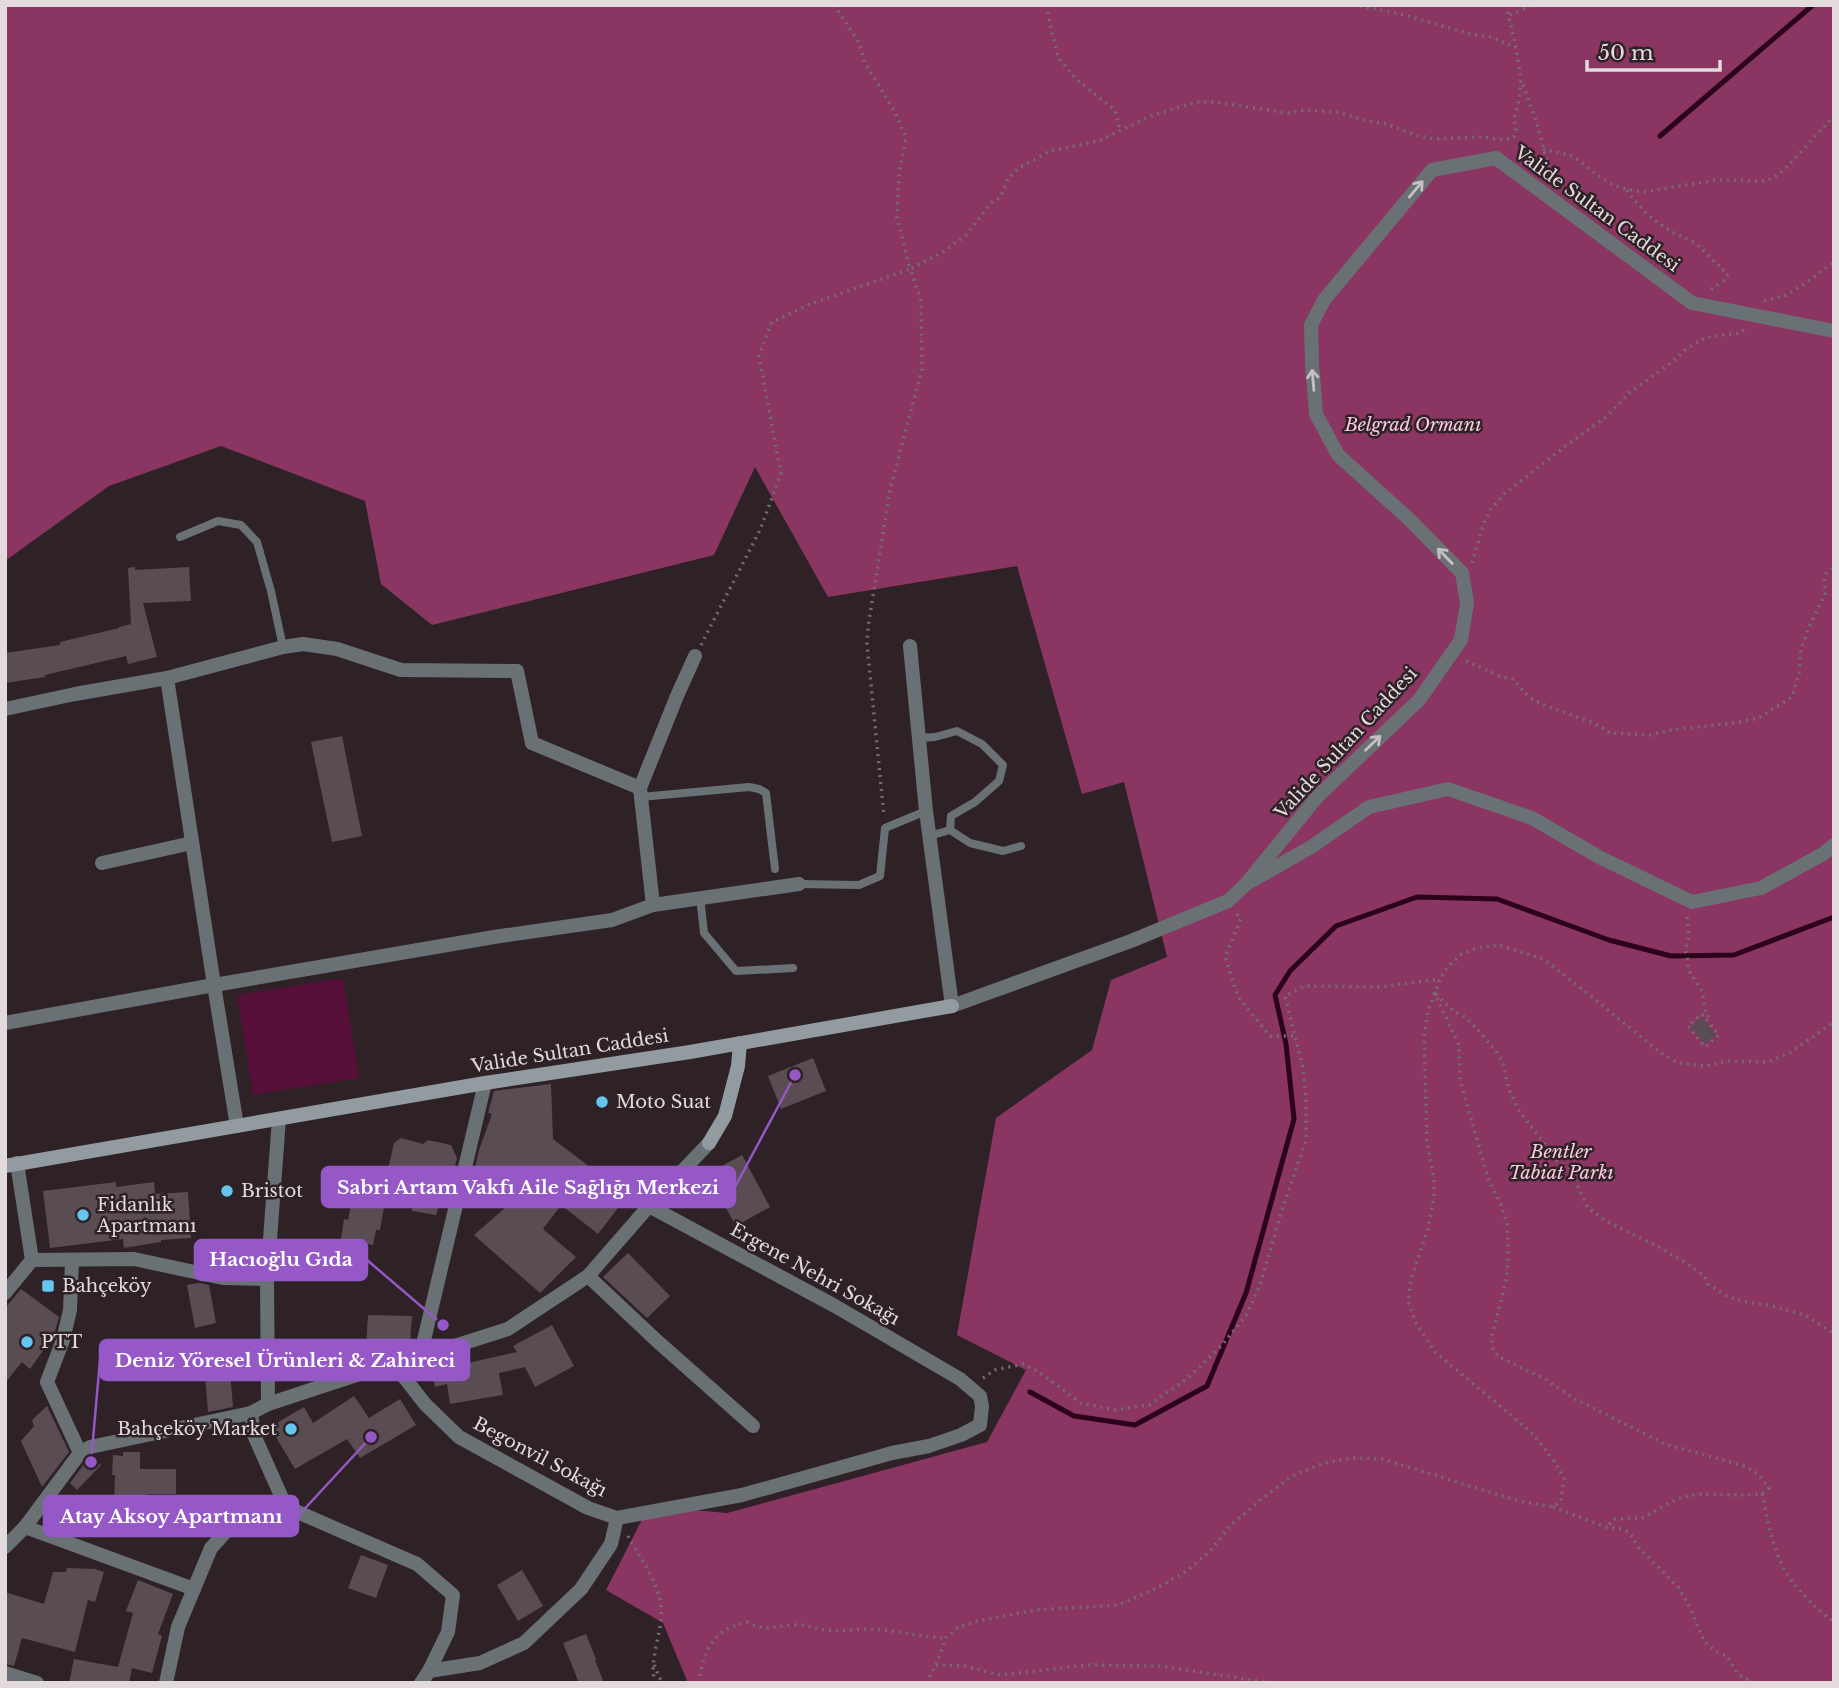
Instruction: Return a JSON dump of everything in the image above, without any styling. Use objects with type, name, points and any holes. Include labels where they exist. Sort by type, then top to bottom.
[{"type":"street","name":"Valide Sultan Caddesi","points":[[11,1165],[952,1006],[1131,942],[1227,901],[1246,884],[1317,797],[1419,700],[1461,640],[1467,603],[1462,573],[1410,520],[1338,455],[1316,414],[1312,364],[1311,326],[1324,300],[1432,170],[1496,158],[1692,303],[1834,331]]},
{"type":"street","points":[[5,709],[167,678],[303,644],[337,649],[401,670],[517,671],[532,743],[640,793]]},
{"type":"street","points":[[910,646],[926,811],[952,1006]]},
{"type":"street","points":[[653,905],[640,793],[695,656]]},
{"type":"street","points":[[167,678],[237,1126]]},
{"type":"street","points":[[1246,884],[1311,847],[1369,807],[1448,789],[1532,818],[1692,902],[1761,888],[1823,854],[1834,845]]},
{"type":"street","points":[[102,863],[192,843]]},
{"type":"street","points":[[5,1023],[495,937],[612,920],[653,905],[799,884]]},
{"type":"street","points":[[5,1547],[25,1527],[80,1453],[90,1447],[251,1413],[268,1404],[393,1363],[508,1329],[587,1276],[709,1143],[725,1116],[738,1066],[740,1043]]},
{"type":"street","points":[[419,1357],[485,1083]]},
{"type":"street","points":[[268,1404],[267,1279],[279,1119]]},
{"type":"street","points":[[11,1165],[32,1260]]},
{"type":"street","name":"Ergene Nehri Sokağı","points":[[649,1206],[835,1306],[965,1383]]},
{"type":"street","points":[[32,1260],[134,1259],[223,1278],[267,1279]]},
{"type":"street","points":[[5,1293],[32,1260]]},
{"type":"street","points":[[72,1261],[70,1310],[63,1340],[47,1382],[80,1453]]},
{"type":"street","points":[[587,1276],[753,1426]]},
{"type":"street","name":"Begonvil Sokağı","points":[[393,1363],[425,1404],[459,1437],[588,1508],[617,1518]]},
{"type":"street","points":[[425,1677],[480,1662],[524,1643],[581,1589],[611,1544],[617,1518],[742,1495],[929,1446],[961,1435],[980,1425],[982,1406],[980,1396],[965,1383]]},
{"type":"street","points":[[251,1413],[254,1434],[286,1507]]},
{"type":"street","points":[[166,1683],[178,1627],[211,1548],[231,1526],[286,1507],[417,1564],[453,1595],[448,1632],[425,1677]]},
{"type":"street","points":[[25,1527],[194,1589]]},
{"type":"street","points":[[5,1673],[37,1683]]},
{"type":"lane","points":[[180,537],[218,521],[241,524],[257,542],[283,647]]},
{"type":"lane","points":[[919,738],[957,731],[982,744],[1003,765],[999,780],[975,802],[951,816],[950,830]]},
{"type":"lane","points":[[640,793],[759,789],[766,793],[775,869]]},
{"type":"lane","points":[[799,884],[859,885],[880,876],[886,828],[926,811]]},
{"type":"lane","points":[[929,836],[950,830],[970,843],[1003,851],[1021,846]]},
{"type":"lane","points":[[700,897],[704,933],[736,971],[793,968]]},
{"type":"path","points":[[834,5],[858,41],[865,62],[895,112],[906,138],[899,174],[897,217],[910,269],[922,300],[922,369],[890,490],[868,628],[867,645],[886,828]]},
{"type":"path","points":[[1047,5],[1059,59],[1077,80],[1115,110],[1120,130]]},
{"type":"path","points":[[1353,5],[1397,13],[1474,35],[1488,36],[1516,47]]},
{"type":"path","points":[[1506,5],[1521,79],[1550,172],[1544,193]]},
{"type":"path","points":[[1510,15],[1532,5]]},
{"type":"path","points":[[695,656],[760,530],[781,474],[759,356],[772,322],[808,305],[910,269],[943,252],[966,235],[990,203],[1001,197],[1008,178],[1020,168],[1050,151],[1098,141],[1153,115],[1197,102],[1215,102],[1288,113],[1304,110],[1337,112],[1434,139],[1483,137],[1505,140],[1514,137],[1521,79]]},
{"type":"path","points":[[1543,149],[1573,156],[1602,179],[1626,189],[1643,192],[1717,180],[1759,182],[1778,175],[1834,116]]},
{"type":"path","points":[[1626,189],[1646,214],[1694,243],[1728,274],[1723,281],[1692,303]]},
{"type":"path","points":[[1463,581],[1484,523],[1491,509],[1504,494],[1606,417],[1629,393],[1686,349],[1713,336],[1740,333],[1751,314],[1766,300],[1786,295],[1834,262]]},
{"type":"path","points":[[1451,654],[1503,677],[1513,678],[1530,698],[1594,723],[1610,733],[1650,735],[1759,718],[1792,696],[1799,673],[1801,649],[1826,592],[1826,574],[1834,567]]},
{"type":"path","points":[[1227,901],[1241,919],[1225,957],[1238,997],[1270,1036],[1296,1036]]},
{"type":"path","points":[[1689,936],[1685,951],[1689,971],[1702,991],[1708,1016],[1706,1020],[1719,1035],[1705,1046],[1688,1026],[1702,1014],[1706,1020]]},
{"type":"path","points":[[1553,1507],[1561,1501],[1564,1478],[1555,1462],[1531,1432],[1435,1352],[1416,1323],[1408,1301],[1410,1280],[1428,1227],[1434,1198],[1434,1179],[1427,1141],[1424,1036],[1428,1011],[1440,979],[1448,966],[1476,947],[1499,945],[1544,959],[1661,1053],[1678,1063],[1706,1066],[1728,1061],[1768,1062],[1791,1052],[1834,1022]]},
{"type":"path","points":[[965,1383],[995,1370],[1023,1364],[1039,1372],[1081,1403],[1115,1410],[1149,1405],[1188,1378],[1222,1345],[1247,1314],[1260,1284],[1306,1140],[1303,1068],[1285,996],[1305,986],[1380,987],[1440,979]]},
{"type":"path","points":[[1434,992],[1453,1011],[1465,1017],[1497,1053],[1503,1062],[1508,1087],[1518,1109],[1560,1164],[1569,1168],[1588,1208],[1606,1221],[1688,1264],[1705,1277],[1708,1284],[1725,1295],[1807,1316],[1834,1334]]},
{"type":"path","points":[[1434,992],[1459,1045],[1460,1080],[1488,1178],[1507,1224],[1507,1277],[1492,1336],[1493,1350],[1499,1357],[1545,1379],[1575,1399],[1665,1444],[1744,1466],[1758,1474],[1769,1488],[1762,1493],[1698,1494],[1677,1499],[1642,1518],[1615,1519],[1606,1527]]},
{"type":"path","points":[[926,1683],[946,1639],[957,1628],[977,1621],[1036,1610],[1118,1605],[1156,1589],[1188,1570],[1210,1552],[1231,1525],[1292,1476],[1324,1463],[1354,1458],[1382,1459],[1519,1501],[1553,1507],[1606,1527],[1623,1529],[1630,1533],[1638,1548],[1679,1588],[1704,1641],[1715,1651],[1727,1656],[1738,1674],[1754,1683]]},
{"type":"path","points":[[1762,1493],[1783,1568],[1796,1586],[1834,1622]]},
{"type":"path","points":[[617,1518],[653,1581],[662,1607],[653,1663],[655,1683]]},
{"type":"path","points":[[699,1683],[706,1652],[717,1635],[734,1625],[747,1622],[759,1628],[775,1629],[794,1625],[825,1630],[871,1629],[946,1639]]},
{"type":"path","points":[[653,1663],[662,1683]]},
{"type":"path","points":[[936,1665],[965,1666],[1000,1675],[1087,1665],[1159,1666],[1272,1683]]},
{"type":"shaded area","points":[[343,978],[359,1078],[253,1095],[237,995]]},
{"type":"green space","name":"Belgrad Ormanı","points":[[5,5],[1834,5],[1834,1683],[688,1683],[663,1623],[606,1590],[649,1506],[727,1513],[987,1442],[1026,1370],[957,1335],[996,1118],[1092,1050],[1111,980],[1167,957],[1124,782],[1082,794],[1017,566],[828,597],[755,467],[714,555],[432,625],[381,584],[365,501],[221,446],[109,486],[5,561]]},
{"type":"building","points":[[135,567],[135,570],[189,567],[191,601],[143,603],[157,657],[128,664],[126,656],[45,677],[5,683],[5,653],[60,645],[60,642],[131,624],[128,568]]},
{"type":"building","points":[[342,736],[362,836],[332,842],[311,742]]},
{"type":"building","points":[[1702,1017],[1716,1035],[1705,1044],[1690,1026]]},
{"type":"building","points":[[813,1058],[826,1091],[781,1109],[768,1076]]},
{"type":"building","points":[[551,1084],[553,1139],[590,1167],[584,1175],[621,1204],[598,1234],[561,1205],[543,1229],[576,1257],[540,1293],[474,1235],[521,1194],[473,1177],[492,1114],[488,1113],[494,1091]]},
{"type":"building","points":[[401,1138],[423,1144],[428,1140],[451,1145],[457,1158],[454,1171],[449,1169],[436,1215],[412,1211],[412,1205],[385,1201],[380,1230],[376,1230],[373,1245],[341,1239],[344,1219],[348,1220],[356,1178],[385,1183],[394,1143]]},
{"type":"building","points":[[742,1155],[770,1207],[736,1226],[707,1174]]},
{"type":"building","points":[[116,1182],[116,1187],[154,1182],[155,1194],[188,1192],[191,1238],[161,1240],[124,1248],[123,1239],[50,1248],[43,1191]]},
{"type":"building","points":[[628,1253],[670,1296],[647,1318],[603,1277]]},
{"type":"building","points":[[187,1285],[209,1285],[216,1323],[195,1328]]},
{"type":"building","name":"PTT","points":[[21,1289],[59,1317],[54,1335],[30,1369],[22,1362],[5,1383],[5,1308]]},
{"type":"building","points":[[368,1315],[412,1316],[410,1343],[366,1347]]},
{"type":"building","points":[[552,1325],[574,1366],[535,1387],[525,1367],[499,1373],[503,1395],[450,1404],[447,1384],[435,1387],[432,1371],[517,1352],[513,1346]]},
{"type":"building","points":[[229,1359],[233,1407],[208,1412],[204,1362]]},
{"type":"building","points":[[354,1396],[369,1418],[400,1399],[416,1425],[360,1458],[347,1439],[295,1469],[270,1427],[304,1407],[313,1423]]},
{"type":"building","points":[[47,1406],[69,1452],[42,1487],[21,1441],[34,1426],[32,1420]]},
{"type":"building","points":[[123,1452],[140,1452],[140,1469],[176,1469],[176,1494],[147,1494],[144,1537],[117,1535],[119,1503],[114,1503],[113,1455],[123,1456]]},
{"type":"building","points":[[92,1457],[101,1465],[77,1490],[70,1483]]},
{"type":"building","points":[[361,1555],[388,1565],[376,1598],[348,1588]]},
{"type":"building","points":[[67,1568],[104,1572],[95,1602],[88,1600],[75,1652],[22,1638],[14,1666],[5,1664],[5,1592],[44,1604],[53,1572],[66,1572]]},
{"type":"building","points":[[522,1570],[543,1606],[518,1621],[497,1585]]},
{"type":"building","points":[[138,1580],[173,1594],[158,1634],[162,1636],[152,1673],[132,1668],[129,1683],[69,1683],[74,1659],[118,1667],[133,1613],[126,1611]]},
{"type":"building","points":[[586,1634],[604,1683],[579,1683],[563,1643]]},
{"type":"waterway","points":[[1660,136],[1813,5]]},
{"type":"waterway","points":[[1030,1392],[1074,1416],[1135,1425],[1207,1386],[1246,1293],[1294,1119],[1286,1044],[1275,995],[1290,971],[1336,926],[1417,897],[1497,899],[1609,940],[1671,956],[1734,955],[1834,917]]},
{"type":"place","name":"Sabri Artam Vakfı Aile Sağlığı Merkezi","points":[[795,1075]]},
{"type":"place","name":"Moto Suat","points":[[602,1102]]},
{"type":"place","name":"Bristot","points":[[227,1191]]},
{"type":"place","name":"Fidanlık Apartmanı","points":[[83,1215]]},
{"type":"place","name":"Bahçeköy","points":[[48,1286]]},
{"type":"place","name":"Hacıoğlu Gıda","points":[[443,1325]]},
{"type":"place","name":"PTT","points":[[27,1342]]},
{"type":"place","name":"Bahçeköy Market","points":[[291,1429]]},
{"type":"place","name":"Atay Aksoy Apartmanı","points":[[371,1437]]},
{"type":"place","name":"Deniz Yöresel Ürünleri & Zahireci","points":[[91,1462]]},
{"type":"park label","name":"Bentler Tabiat Parkı","points":[[1561,1162]]}]
